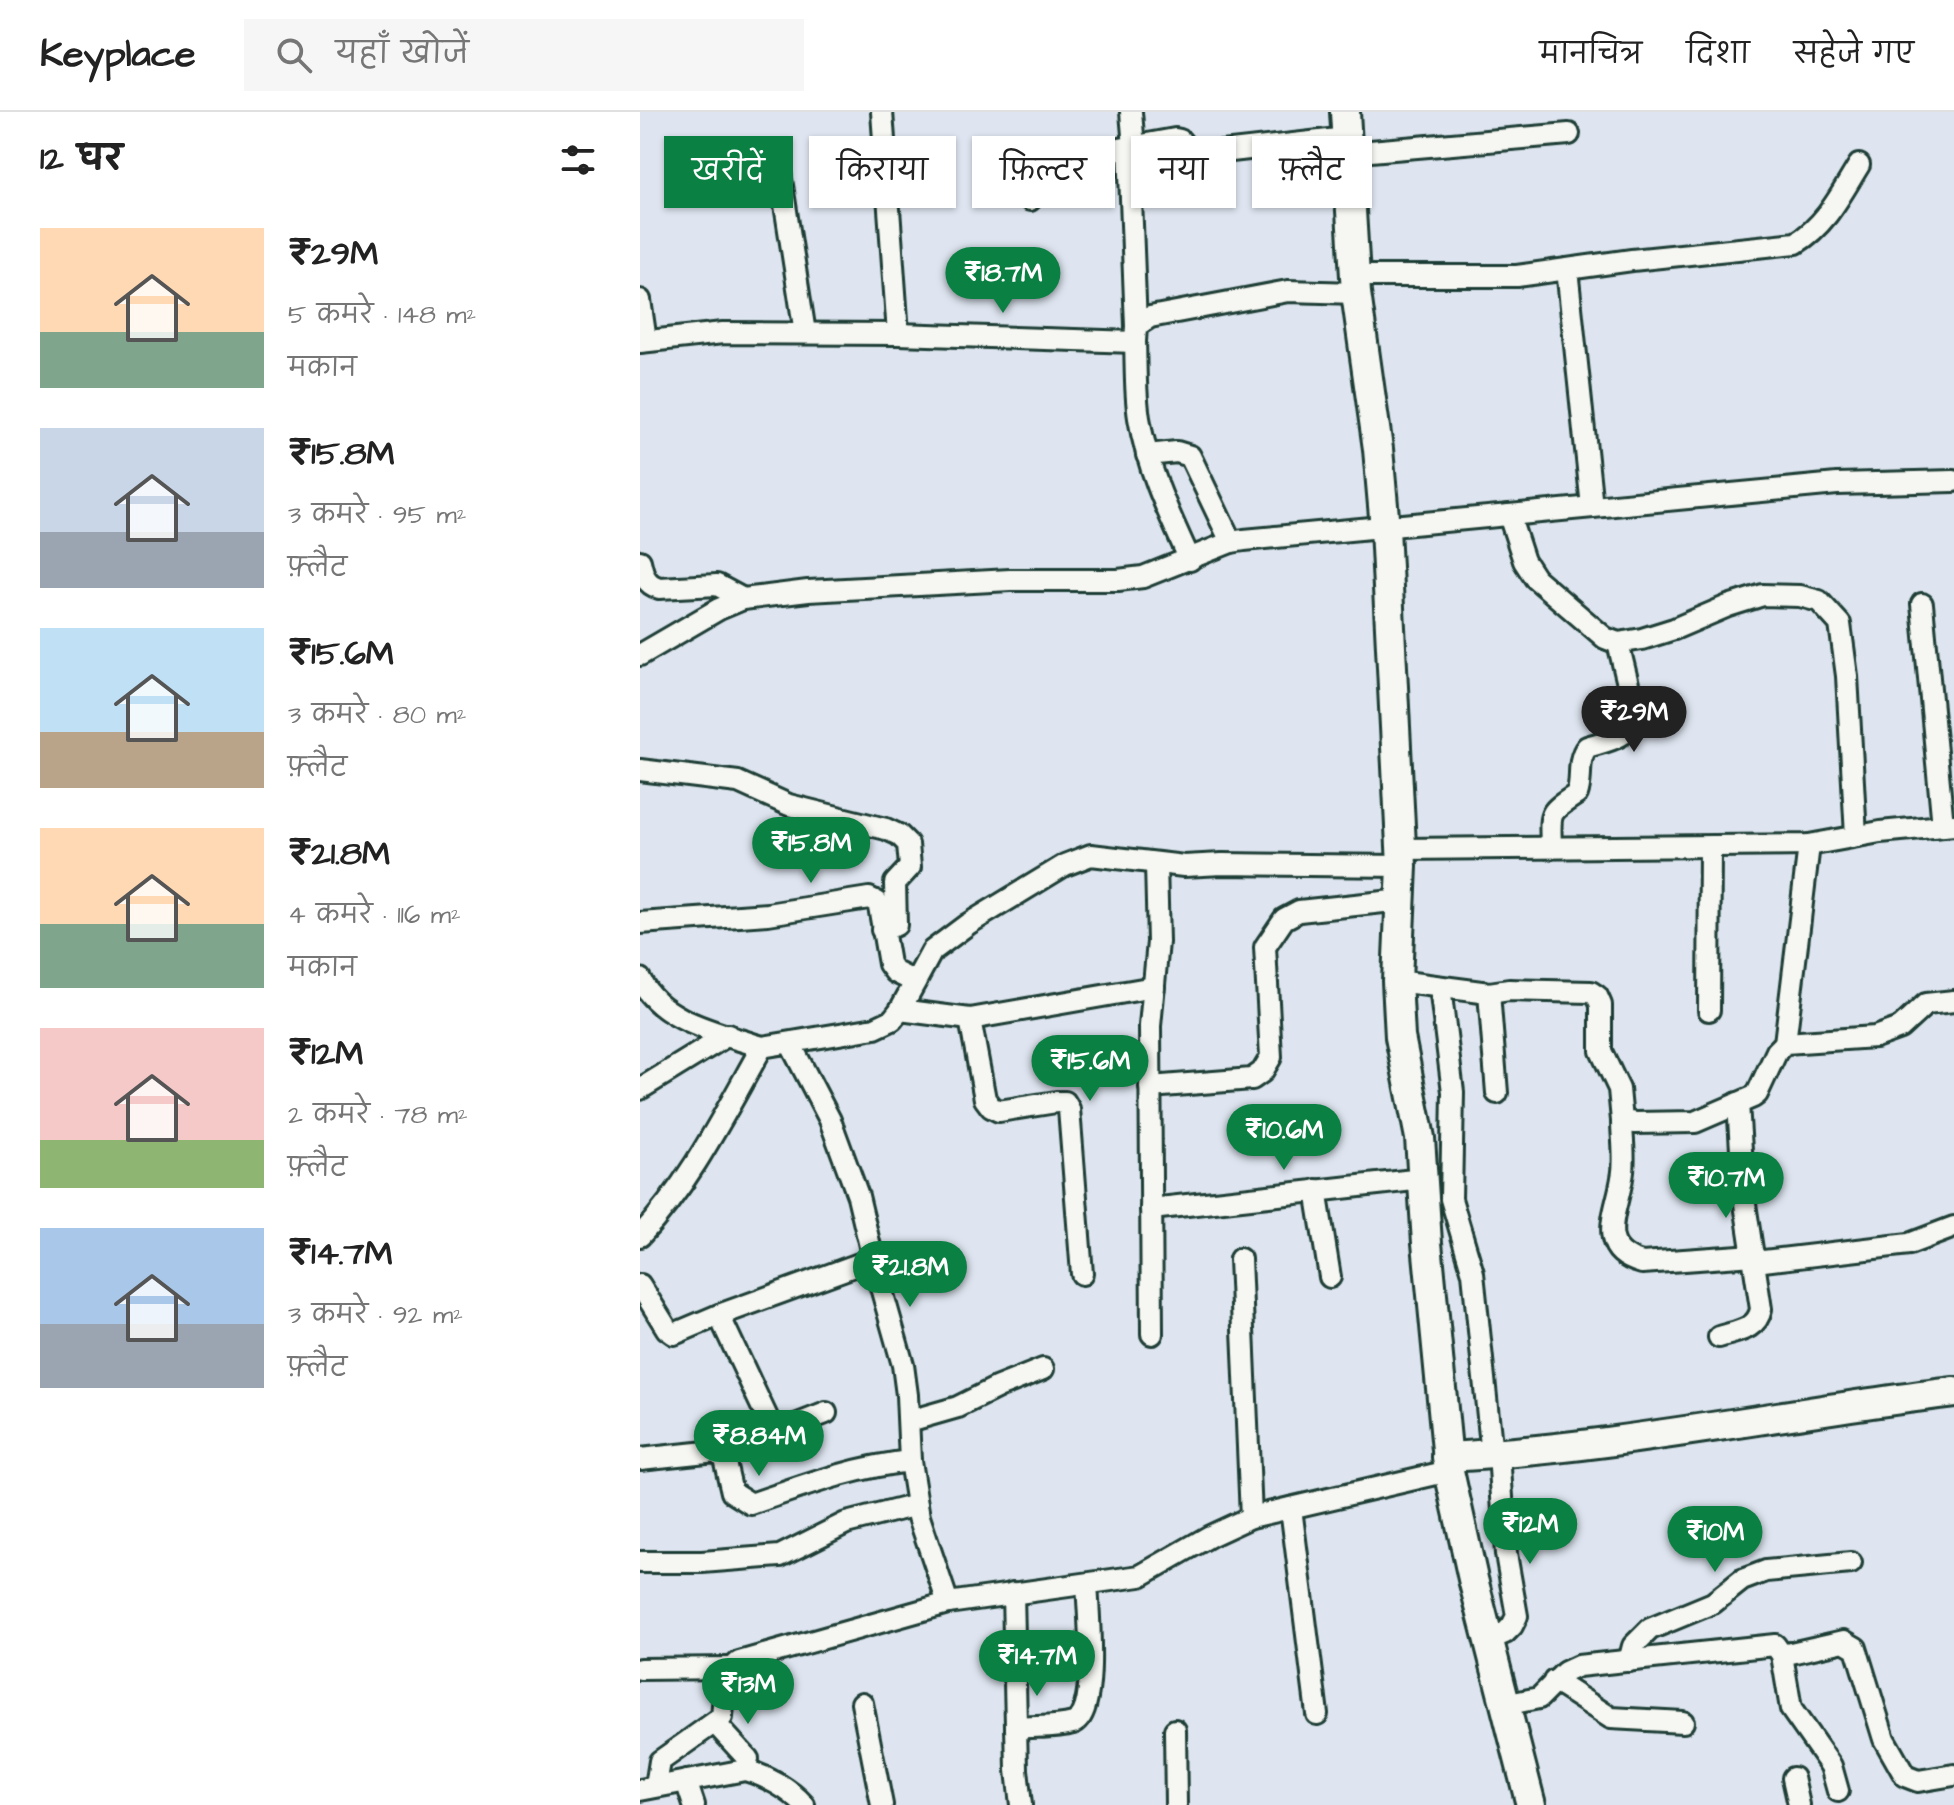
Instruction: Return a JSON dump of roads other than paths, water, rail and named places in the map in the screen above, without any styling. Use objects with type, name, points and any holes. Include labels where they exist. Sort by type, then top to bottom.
[{"type":"main road","points":[[1346,134],[1356,284],[1385,528],[1402,858],[1397,981],[1400,1037],[1414,1100],[1423,1179],[1448,1464],[1488,1640],[1531,1805]]},
{"type":"main road","points":[[1448,1464],[1495,1454],[1664,1434],[1954,1392]]},
{"type":"street","points":[[882,112],[898,334]]},
{"type":"street","points":[[1131,112],[1131,136]]},
{"type":"street","points":[[1236,149],[1346,134],[1569,134]]},
{"type":"street","points":[[1115,150],[1131,147]]},
{"type":"street","points":[[1136,334],[1150,317],[1288,291],[1356,284],[1517,276],[1796,243],[1809,235],[1830,212],[1859,165]]},
{"type":"street","points":[[786,208],[805,333]]},
{"type":"street","points":[[1133,208],[1138,414],[1147,455],[1161,496],[1190,560]]},
{"type":"street","points":[[1567,269],[1592,507]]},
{"type":"street","points":[[640,300],[643,342],[723,333],[1136,334]]},
{"type":"street","points":[[1147,455],[1177,452],[1190,456],[1231,542]]},
{"type":"street","points":[[640,655],[719,609],[743,599],[808,591],[978,581],[1118,580],[1143,577],[1231,542],[1837,484],[1954,481]]},
{"type":"street","points":[[1509,515],[1524,561],[1535,578],[1592,628],[1618,643],[1674,629],[1763,595],[1800,596],[1819,601],[1840,624],[1847,676],[1856,836]]},
{"type":"street","points":[[640,561],[644,578],[650,586],[717,585],[743,599]]},
{"type":"street","points":[[640,979],[655,998],[680,1018],[762,1047],[875,1028],[892,1020],[932,951],[968,924],[1065,865],[1091,855],[1184,866],[1402,858],[1551,847],[1809,845],[1948,825],[1922,604]]},
{"type":"street","points":[[1551,847],[1550,816],[1577,794],[1583,751],[1619,737],[1634,724],[1636,717],[1618,643]]},
{"type":"street","points":[[640,770],[738,782],[789,805],[899,835],[908,844],[910,867],[895,883],[896,925],[882,930]]},
{"type":"street","points":[[1622,1121],[1695,1122],[1757,1094],[1777,1051],[1785,1043],[1809,845]]},
{"type":"street","points":[[1709,1010],[1710,847]]},
{"type":"street","points":[[1152,1334],[1150,1026],[1158,942],[1156,864]]},
{"type":"street","points":[[640,923],[768,914],[869,898],[879,906],[889,964],[895,972],[915,982]]},
{"type":"street","points":[[1150,1087],[1252,1079],[1262,1072],[1271,1057],[1265,947],[1284,919],[1299,911],[1402,900]]},
{"type":"street","points":[[1397,981],[1489,993],[1509,990],[1583,991],[1597,996],[1601,1005],[1601,1051],[1619,1089],[1622,1121],[1623,1177],[1613,1212],[1611,1235],[1627,1259],[1642,1263],[1754,1258],[1909,1244],[1954,1227]]},
{"type":"street","points":[[900,1010],[970,1019],[1154,987]]},
{"type":"street","points":[[1440,987],[1453,1092],[1451,1199],[1473,1273],[1506,1554],[1517,1616],[1505,1633],[1488,1640]]},
{"type":"street","points":[[1489,993],[1497,1093]]},
{"type":"street","points":[[1785,1043],[1875,1037],[1900,1028],[1926,1004],[1954,1001]]},
{"type":"street","points":[[970,1019],[985,1099],[991,1107],[999,1111],[1065,1102],[1069,1109],[1082,1274]]},
{"type":"street","points":[[640,1089],[728,1035]]},
{"type":"street","points":[[790,1043],[830,1120],[858,1196],[903,1365],[910,1461],[917,1505],[948,1603]]},
{"type":"street","points":[[640,1236],[673,1196],[698,1158],[762,1047]]},
{"type":"street","points":[[1719,1337],[1752,1327],[1761,1309],[1744,1197],[1738,1103]]},
{"type":"street","points":[[1151,1209],[1423,1179]]},
{"type":"street","points":[[1316,1190],[1330,1277]]},
{"type":"street","points":[[640,1285],[667,1329],[674,1334],[873,1259]]},
{"type":"street","points":[[1240,1259],[1251,1517]]},
{"type":"street","points":[[719,1315],[772,1428],[780,1431],[826,1413]]},
{"type":"street","points":[[909,1421],[958,1407],[1043,1369]]},
{"type":"street","points":[[640,1459],[716,1451],[724,1458],[732,1492],[751,1504],[842,1473],[910,1461]]},
{"type":"street","points":[[648,1788],[660,1761],[722,1717],[726,1674],[739,1662],[948,1603],[1140,1576],[1210,1536],[1251,1517],[1448,1464]]},
{"type":"street","points":[[640,1562],[702,1562],[780,1556],[846,1523],[917,1505]]},
{"type":"street","points":[[1291,1508],[1317,1714]]},
{"type":"street","points":[[1629,1661],[1633,1646],[1650,1629],[1713,1603],[1742,1580],[1766,1571],[1851,1563]]},
{"type":"street","points":[[1016,1728],[1073,1723],[1083,1713],[1091,1670],[1087,1584]]},
{"type":"street","points":[[1013,1593],[1021,1805]]},
{"type":"street","points":[[1782,1655],[1844,1641],[1856,1648],[1884,1739],[1905,1776],[1918,1781],[1954,1775]]},
{"type":"street","points":[[1504,1705],[1539,1698],[1554,1681],[1578,1666],[1775,1645],[1782,1655],[1791,1709],[1831,1766],[1838,1791]]},
{"type":"street","points":[[640,1669],[732,1668]]},
{"type":"street","points":[[1554,1681],[1611,1718],[1683,1722]]},
{"type":"street","points":[[862,1703],[882,1805]]},
{"type":"street","points":[[715,1723],[748,1759]]},
{"type":"street","points":[[1175,1730],[1176,1805]]},
{"type":"street","points":[[648,1788],[745,1770],[757,1773],[787,1790],[804,1805]]},
{"type":"street","points":[[1793,1778],[1799,1805]]},
{"type":"street","points":[[686,1781],[694,1805]]}]
